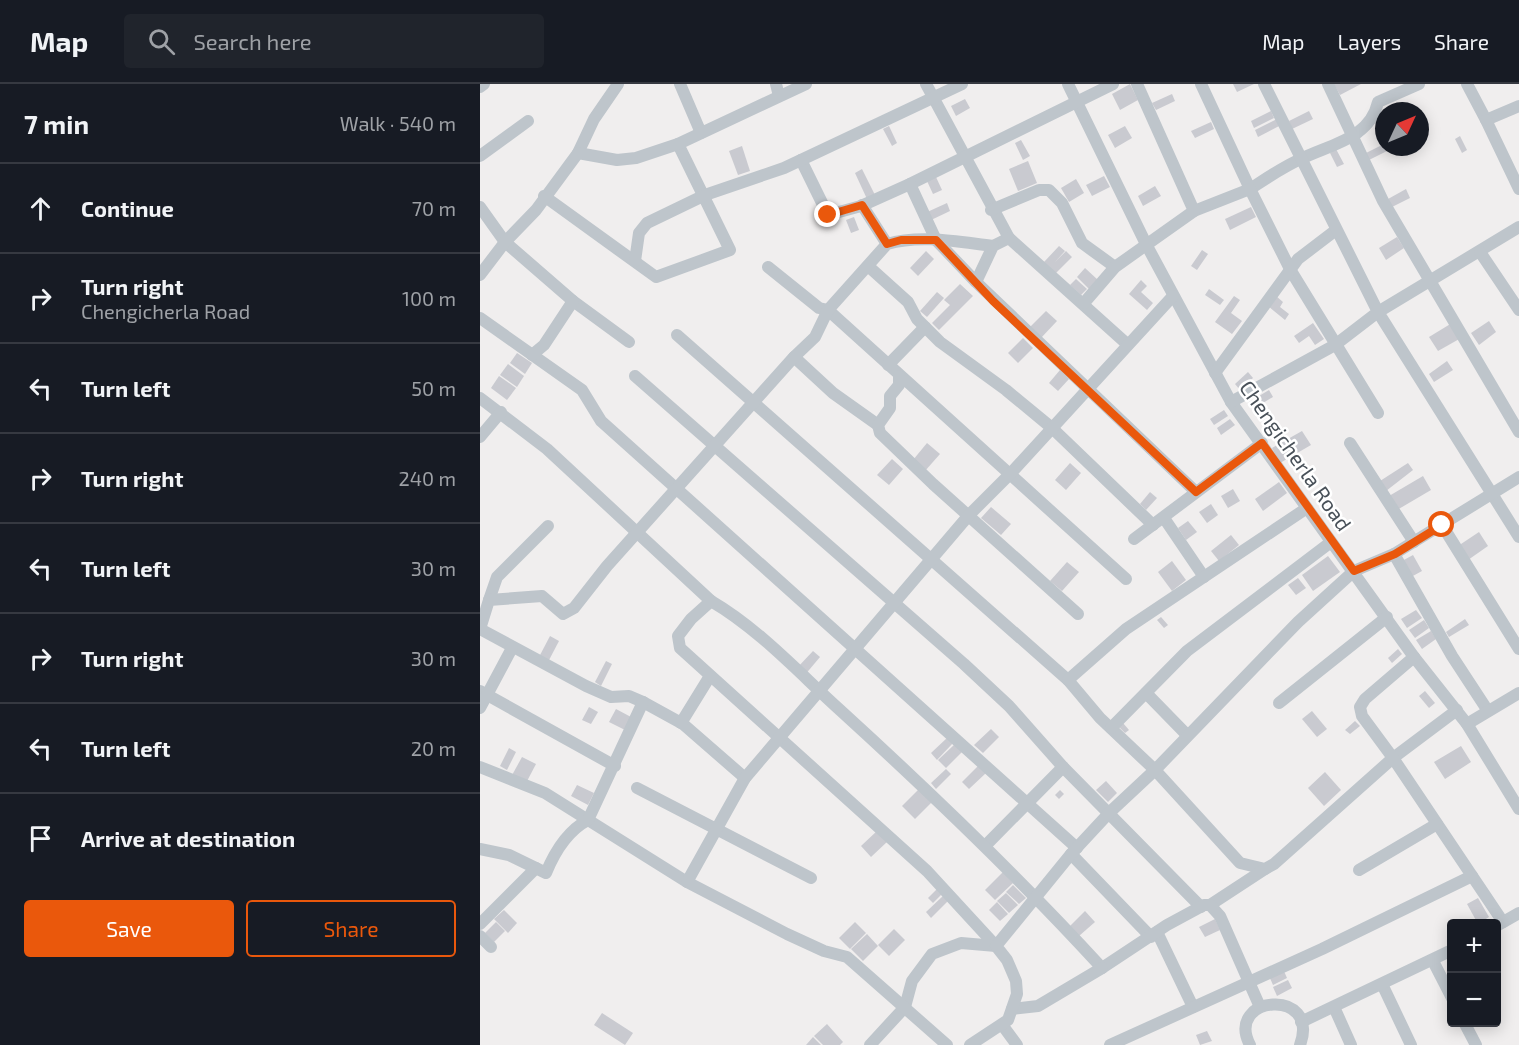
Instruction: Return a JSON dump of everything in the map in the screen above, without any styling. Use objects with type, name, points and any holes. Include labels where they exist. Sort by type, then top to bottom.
[{"type":"street","points":[[480,87],[484,84]]},
{"type":"street","points":[[480,275],[505,242],[536,210],[544,196],[578,153],[594,119],[618,84]]},
{"type":"street","points":[[681,84],[701,133]]},
{"type":"street","points":[[578,153],[617,160],[678,144],[778,90],[806,84]]},
{"type":"street","points":[[927,84],[991,210],[1009,238],[1127,344]]},
{"type":"street","points":[[635,261],[641,228],[705,195],[736,187],[801,160],[962,84]]},
{"type":"street","name":"Chengicherla Road","points":[[1068,84],[1146,244],[1231,402],[1414,657],[1467,723],[1519,809]]},
{"type":"street","points":[[801,160],[828,215],[862,205],[910,184],[1113,84]]},
{"type":"street","points":[[1137,84],[1194,211]]},
{"type":"street","points":[[1201,84],[1291,271],[1378,413]]},
{"type":"street","points":[[1264,84],[1378,312],[1519,537]]},
{"type":"street","points":[[1328,84],[1383,201],[1519,432]]},
{"type":"street","points":[[1084,303],[1115,267],[1194,211],[1250,189],[1300,159],[1352,137],[1375,115],[1378,102],[1419,84]]},
{"type":"street","points":[[1467,84],[1519,189]]},
{"type":"street","points":[[1486,120],[1519,106]]},
{"type":"street","points":[[480,156],[528,121]]},
{"type":"street","points":[[544,196],[656,277],[730,250],[678,144]]},
{"type":"street","points":[[910,184],[936,240],[975,282],[1196,492]]},
{"type":"street","points":[[991,210],[1039,190],[1049,190],[1062,203],[1082,243],[1115,267]]},
{"type":"street","points":[[862,205],[887,244]]},
{"type":"street","points":[[480,207],[505,242],[573,301],[629,342]]},
{"type":"street","points":[[1231,402],[1335,345],[1378,312],[1519,227]]},
{"type":"street","points":[[1215,373],[1298,259],[1336,230]]},
{"type":"street","points":[[489,600],[542,596],[556,610],[568,614],[794,357],[815,337],[828,310],[887,244],[901,240],[936,240],[993,246],[1009,238]]},
{"type":"street","points":[[975,282],[993,246]]},
{"type":"street","points":[[1480,252],[1519,310]]},
{"type":"street","points":[[868,266],[908,302],[940,342],[1006,390],[1052,428],[1153,525]]},
{"type":"street","points":[[768,267],[819,308],[828,310],[1126,579]]},
{"type":"street","points":[[687,882],[745,778],[969,515],[1011,473],[1173,296]]},
{"type":"street","points":[[532,356],[544,345],[573,301]]},
{"type":"street","points":[[480,318],[582,390],[601,421],[1026,803],[1154,934],[1193,1007]]},
{"type":"street","points":[[888,365],[926,327]]},
{"type":"street","points":[[677,335],[1068,680],[1240,863],[1265,869]]},
{"type":"street","points":[[794,357],[832,393],[878,425],[880,433],[907,460],[1078,614]]},
{"type":"street","points":[[635,376],[964,664],[1009,706],[1063,767],[1205,906],[1220,916],[1260,1007]]},
{"type":"street","points":[[878,425],[890,408],[890,396],[899,385],[899,376]]},
{"type":"street","points":[[480,398],[547,449],[711,601],[726,609],[780,654],[986,845],[1037,896],[1102,968]]},
{"type":"street","points":[[480,438],[501,412]]},
{"type":"street","points":[[1134,539],[1262,443]]},
{"type":"street","points":[[1350,443],[1414,543]]},
{"type":"street","points":[[996,946],[1074,851],[1110,812],[1155,770],[1298,622],[1354,571],[1395,554],[1519,477]]},
{"type":"street","points":[[1068,680],[1125,629],[1307,508]]},
{"type":"street","points":[[1164,518],[1204,577]]},
{"type":"street","points":[[1442,525],[1519,649]]},
{"type":"street","points":[[548,526],[497,577],[480,629],[512,648],[611,697],[628,696],[681,723],[745,778]]},
{"type":"street","points":[[1111,728],[1187,651],[1331,542]]},
{"type":"street","points":[[1395,554],[1452,656],[1488,711]]},
{"type":"street","points":[[711,601],[691,619],[678,636],[678,642],[710,676],[927,871],[1007,960],[1016,981],[1017,994],[1012,1009],[1003,1026],[970,1045]]},
{"type":"street","points":[[1279,703],[1387,617]]},
{"type":"street","points":[[480,708],[484,693],[512,648]]},
{"type":"street","points":[[1414,657],[1365,699],[1360,707],[1362,716],[1472,876],[1498,919]]},
{"type":"street","points":[[681,723],[710,676]]},
{"type":"street","points":[[484,693],[615,766]]},
{"type":"street","points":[[1146,693],[1187,735]]},
{"type":"street","points":[[1467,723],[1519,693]]},
{"type":"street","points":[[480,849],[509,855],[546,873],[562,842],[574,827],[588,820],[643,702]]},
{"type":"street","points":[[1012,1009],[1038,1006],[1265,869],[1393,758],[1457,710]]},
{"type":"street","points":[[480,767],[545,793],[687,882],[824,951],[847,957],[947,1045]]},
{"type":"street","points":[[986,845],[1063,767]]},
{"type":"street","points":[[637,788],[811,878]]},
{"type":"street","points":[[1359,870],[1437,824]]},
{"type":"street","points":[[480,924],[536,868]]},
{"type":"street","points":[[1110,1045],[1248,983],[1472,876]]},
{"type":"street","points":[[1501,923],[1519,914]]},
{"type":"street","points":[[480,936],[491,947]]},
{"type":"street","points":[[870,1045],[905,1007],[912,981],[932,954],[961,943],[996,946]]},
{"type":"street","points":[[1301,1022],[1447,953]]},
{"type":"street","points":[[1433,961],[1447,988]]},
{"type":"street","points":[[1382,984],[1411,1045]]},
{"type":"street","points":[[1249,1045],[1247,1025],[1250,1018],[1260,1007],[1276,1003],[1292,1009],[1301,1022],[1303,1030],[1300,1045]]},
{"type":"street","points":[[1334,1007],[1351,1045]]},
{"type":"street","points":[[1003,1026],[1017,1045]]},
{"type":"street","points":[[1466,1027],[1476,1045]]},
{"type":"building","points":[[1130,84],[1138,100],[1120,110],[1112,94]]},
{"type":"building","points":[[1233,84],[1254,84],[1237,92]]},
{"type":"building","points":[[1334,84],[1361,84],[1340,95]]},
{"type":"building","points":[[1172,94],[1175,101],[1156,110],[1152,103]]},
{"type":"building","points":[[965,99],[970,108],[956,116],[951,106]]},
{"type":"building","points":[[1271,111],[1274,118],[1254,128],[1251,121]]},
{"type":"building","points":[[1309,111],[1313,119],[1292,129],[1289,121]]},
{"type":"building","points":[[1277,119],[1281,125],[1258,137],[1255,130]]},
{"type":"building","points":[[1211,122],[1214,129],[1195,138],[1191,131]]},
{"type":"building","points":[[889,126],[897,143],[892,146],[883,129]]},
{"type":"building","points":[[1125,126],[1132,138],[1115,148],[1108,135]]},
{"type":"building","points":[[1460,136],[1467,150],[1462,153],[1455,139]]},
{"type":"building","points":[[1021,140],[1030,156],[1023,160],[1015,143]]},
{"type":"building","points":[[742,146],[750,171],[738,175],[729,151]]},
{"type":"building","points":[[1375,148],[1375,156],[1377,156],[1369,160],[1366,153]]},
{"type":"building","points":[[1336,149],[1344,164],[1337,167],[1330,153]]},
{"type":"building","points":[[1028,161],[1037,183],[1018,191],[1009,169]]},
{"type":"building","points":[[862,169],[875,195],[867,199],[855,173]]},
{"type":"building","points":[[1104,176],[1110,187],[1092,196],[1086,185]]},
{"type":"building","points":[[936,177],[942,190],[933,194],[927,181]]},
{"type":"building","points":[[1076,179],[1084,193],[1069,202],[1061,188]]},
{"type":"building","points":[[1155,186],[1161,196],[1143,206],[1138,196]]},
{"type":"building","points":[[1406,189],[1410,198],[1392,207],[1388,199]]},
{"type":"building","points":[[947,203],[950,211],[929,221],[925,213]]},
{"type":"building","points":[[1251,207],[1256,217],[1230,230],[1225,219]]},
{"type":"building","points":[[854,217],[859,230],[851,233],[846,220]]},
{"type":"building","points":[[1397,237],[1404,248],[1386,260],[1379,248]]},
{"type":"building","points":[[1059,246],[1065,251],[1055,262],[1066,251],[1072,257],[1055,274],[1044,262]]},
{"type":"building","points":[[1202,250],[1208,254],[1197,270],[1191,266]]},
{"type":"building","points":[[926,251],[934,259],[918,276],[910,268]]},
{"type":"building","points":[[1085,268],[1098,280],[1089,289],[1077,277]]},
{"type":"building","points":[[1076,279],[1087,289],[1081,295],[1070,285]]},
{"type":"building","points":[[1141,280],[1147,286],[1141,292],[1153,303],[1147,310],[1129,294]]},
{"type":"building","points":[[960,284],[973,296],[939,330],[932,323],[950,305],[944,300]]},
{"type":"building","points":[[1209,289],[1224,300],[1220,305],[1205,295]]},
{"type":"building","points":[[937,292],[944,298],[927,317],[920,311]]},
{"type":"building","points":[[1234,296],[1240,300],[1231,313],[1242,321],[1232,334],[1215,322]]},
{"type":"building","points":[[1276,296],[1283,302],[1280,307],[1289,314],[1285,320],[1268,306]]},
{"type":"building","points":[[1046,311],[1057,321],[1041,338],[1029,328]]},
{"type":"building","points":[[1489,321],[1496,332],[1479,345],[1471,333]]},
{"type":"building","points":[[1313,323],[1324,339],[1315,345],[1309,336],[1299,343],[1294,336]]},
{"type":"building","points":[[1452,323],[1461,338],[1438,351],[1429,337]]},
{"type":"building","points":[[1023,338],[1033,348],[1018,363],[1008,353]]},
{"type":"building","points":[[517,353],[532,363],[525,374],[510,363]]},
{"type":"building","points":[[1447,361],[1453,370],[1434,382],[1429,374]]},
{"type":"building","points":[[508,364],[524,376],[517,387],[500,375]]},
{"type":"building","points":[[1060,370],[1069,379],[1058,391],[1049,383]]},
{"type":"building","points":[[1248,372],[1253,378],[1240,390],[1235,384]]},
{"type":"building","points":[[499,376],[516,388],[507,400],[491,388]]},
{"type":"building","points":[[1269,390],[1273,397],[1253,409],[1249,402]]},
{"type":"building","points":[[1224,410],[1228,416],[1214,425],[1210,419]]},
{"type":"building","points":[[1230,419],[1235,425],[1221,435],[1217,428]]},
{"type":"building","points":[[1302,431],[1311,445],[1280,463],[1272,448]]},
{"type":"building","points":[[927,443],[940,454],[925,471],[913,460]]},
{"type":"building","points":[[892,459],[903,469],[889,485],[877,475]]},
{"type":"building","points":[[1070,463],[1081,473],[1066,490],[1055,480]]},
{"type":"building","points":[[1408,463],[1413,470],[1386,491],[1380,481]]},
{"type":"building","points":[[1423,476],[1431,490],[1397,510],[1389,496]]},
{"type":"building","points":[[1279,482],[1287,493],[1263,511],[1255,499]]},
{"type":"building","points":[[1233,489],[1240,501],[1228,508],[1221,496]]},
{"type":"building","points":[[1150,492],[1157,498],[1146,510],[1140,504]]},
{"type":"building","points":[[1211,504],[1218,515],[1207,523],[1199,512]]},
{"type":"building","points":[[991,507],[1011,524],[1001,535],[981,518]]},
{"type":"building","points":[[1188,521],[1197,532],[1186,540],[1178,528]]},
{"type":"building","points":[[1479,532],[1488,546],[1468,560],[1458,546]]},
{"type":"building","points":[[1231,535],[1239,545],[1219,561],[1211,551]]},
{"type":"building","points":[[1413,555],[1422,571],[1411,577],[1402,561]]},
{"type":"building","points":[[1328,556],[1340,572],[1313,591],[1302,575]]},
{"type":"building","points":[[1172,561],[1186,580],[1172,591],[1158,572]]},
{"type":"building","points":[[1067,562],[1079,572],[1062,591],[1050,581]]},
{"type":"building","points":[[1298,578],[1306,588],[1296,595],[1288,585]]},
{"type":"building","points":[[1416,610],[1422,618],[1407,628],[1401,619]]},
{"type":"building","points":[[1161,617],[1168,625],[1164,628],[1157,620]]},
{"type":"building","points":[[1465,619],[1469,625],[1449,637],[1446,632]]},
{"type":"building","points":[[1424,620],[1429,628],[1415,638],[1409,630]]},
{"type":"building","points":[[1431,631],[1436,639],[1422,649],[1416,640]]},
{"type":"building","points":[[550,636],[559,641],[548,662],[539,657]]},
{"type":"building","points":[[1398,649],[1402,654],[1392,663],[1388,658]]},
{"type":"building","points":[[813,651],[820,657],[804,676],[796,669]]},
{"type":"building","points":[[606,661],[612,664],[601,686],[595,682]]},
{"type":"building","points":[[1425,691],[1435,703],[1429,708],[1419,696]]},
{"type":"building","points":[[589,707],[598,712],[591,724],[582,720]]},
{"type":"building","points":[[616,709],[631,717],[625,730],[609,722]]},
{"type":"building","points":[[1312,711],[1327,729],[1317,737],[1302,719]]},
{"type":"building","points":[[1355,721],[1360,726],[1350,734],[1345,730]]},
{"type":"building","points":[[1123,723],[1129,730],[1125,733],[1119,727]]},
{"type":"building","points":[[991,729],[999,737],[983,753],[974,745]]},
{"type":"building","points":[[948,737],[953,743],[937,760],[931,753]]},
{"type":"building","points":[[955,744],[962,752],[946,768],[938,760]]},
{"type":"building","points":[[1461,746],[1471,762],[1445,779],[1434,762]]},
{"type":"building","points":[[509,748],[516,752],[507,770],[500,766]]},
{"type":"building","points":[[522,757],[536,764],[525,785],[511,777]]},
{"type":"building","points":[[979,765],[986,773],[969,789],[962,782]]},
{"type":"building","points":[[946,769],[951,774],[936,789],[931,783]]},
{"type":"building","points":[[1325,772],[1341,790],[1324,806],[1308,788]]},
{"type":"building","points":[[1106,781],[1117,793],[1108,802],[1096,790]]},
{"type":"building","points":[[577,785],[594,793],[588,805],[571,796]]},
{"type":"building","points":[[919,789],[932,802],[915,819],[902,806]]},
{"type":"building","points":[[1060,790],[1064,794],[1059,799],[1055,795]]},
{"type":"building","points":[[878,830],[888,841],[871,857],[861,846]]},
{"type":"building","points":[[1003,872],[1013,883],[995,900],[985,890]]},
{"type":"building","points":[[1013,885],[1026,898],[1019,904],[1006,892]]},
{"type":"building","points":[[938,888],[943,893],[933,903],[928,898]]},
{"type":"building","points":[[1006,893],[1018,905],[1009,913],[997,901]]},
{"type":"building","points":[[944,895],[949,900],[931,918],[926,912]]},
{"type":"building","points":[[1478,898],[1489,917],[1475,919],[1467,904]]},
{"type":"building","points":[[997,902],[1008,914],[1000,921],[989,910]]},
{"type":"building","points":[[504,910],[517,923],[508,933],[494,919]]},
{"type":"building","points":[[1085,911],[1095,922],[1079,936],[1070,926]]},
{"type":"building","points":[[1215,919],[1220,930],[1205,937],[1199,927]]},
{"type":"building","points":[[496,922],[505,931],[494,942],[485,933]]},
{"type":"building","points":[[855,922],[866,933],[850,949],[839,938]]},
{"type":"building","points":[[894,929],[905,940],[889,956],[878,945]]},
{"type":"building","points":[[867,934],[878,946],[863,961],[851,949]]},
{"type":"building","points":[[1283,969],[1287,978],[1273,985],[1269,976]]},
{"type":"building","points":[[1288,980],[1292,988],[1277,996],[1273,987]]},
{"type":"building","points":[[602,1013],[633,1033],[625,1045],[594,1025]]},
{"type":"building","points":[[827,1024],[843,1042],[840,1045],[823,1045],[814,1036]]},
{"type":"building","points":[[1207,1031],[1212,1041],[1200,1045],[1196,1035]]},
{"type":"building","points":[[813,1037],[821,1045],[806,1045]]},
{"type":"route","points":[[828,215],[862,205],[887,244],[901,240],[936,240],[953,261],[993,301],[1196,492],[1262,443],[1354,571],[1395,554],[1442,525]]}]
